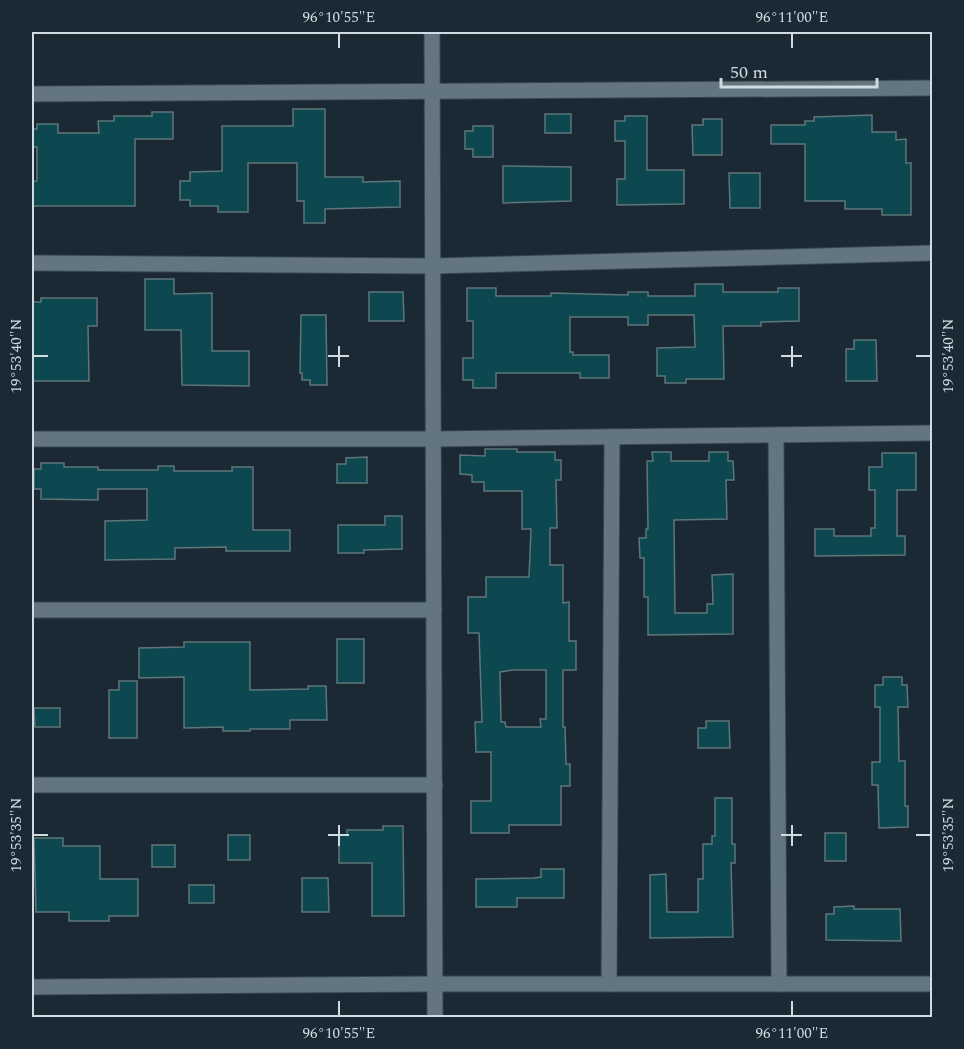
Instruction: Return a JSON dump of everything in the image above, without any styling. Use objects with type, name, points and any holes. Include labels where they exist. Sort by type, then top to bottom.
[{"type":"street","points":[[432,32],[435,1017]]},
{"type":"street","points":[[32,94],[933,88]]},
{"type":"street","points":[[32,263],[433,266],[933,253]]},
{"type":"street","points":[[32,439],[433,439],[933,433]]},
{"type":"street","points":[[776,435],[779,984]]},
{"type":"street","points":[[609,984],[612,437]]},
{"type":"street","points":[[32,610],[434,610]]},
{"type":"street","points":[[32,785],[435,785]]},
{"type":"street","points":[[32,987],[933,984]]},
{"type":"building","points":[[293,109],[325,109],[325,177],[363,177],[363,182],[400,181],[400,207],[325,209],[325,223],[304,223],[304,201],[297,201],[297,163],[248,163],[248,212],[218,212],[218,206],[190,206],[190,200],[180,200],[180,181],[190,181],[190,172],[222,171],[222,126],[293,126]]},
{"type":"building","points":[[152,112],[173,112],[173,139],[135,139],[135,206],[32,206],[32,182],[37,181],[37,147],[32,147],[32,129],[37,129],[37,124],[58,124],[58,133],[99,133],[98,121],[114,121],[114,116],[152,116]]},
{"type":"building","points":[[545,114],[571,114],[571,133],[545,133]]},
{"type":"building","points":[[872,115],[872,132],[896,132],[896,140],[906,139],[906,163],[911,163],[911,215],[882,215],[882,209],[845,209],[845,201],[805,201],[805,144],[771,144],[771,125],[805,125],[805,121],[814,121],[814,117]]},
{"type":"building","points":[[625,116],[647,116],[647,170],[684,170],[684,204],[617,205],[617,179],[625,179],[625,141],[615,141],[615,121],[625,121]]},
{"type":"building","points":[[703,119],[722,119],[722,155],[693,155],[692,125],[703,125]]},
{"type":"building","points":[[473,126],[493,126],[493,157],[473,157],[473,149],[465,149],[465,131],[473,131]]},
{"type":"building","points":[[503,166],[571,167],[571,201],[503,203]]},
{"type":"building","points":[[729,173],[760,173],[760,208],[730,208]]},
{"type":"building","points":[[145,279],[174,279],[174,294],[212,293],[212,351],[249,351],[249,386],[182,385],[181,330],[145,330]]},
{"type":"building","points":[[695,284],[723,284],[723,292],[778,292],[778,288],[799,288],[799,321],[761,322],[761,326],[723,326],[724,379],[686,379],[686,383],[665,383],[665,376],[657,376],[657,348],[695,347],[694,315],[648,315],[648,325],[628,325],[628,317],[570,317],[570,352],[573,352],[573,355],[609,355],[609,378],[580,378],[580,373],[496,373],[496,388],[473,388],[473,380],[463,380],[463,358],[473,358],[473,321],[467,321],[467,288],[496,288],[496,296],[551,296],[551,293],[628,295],[628,292],[648,292],[648,296],[695,296]]},
{"type":"building","points":[[369,292],[403,292],[404,321],[369,321]]},
{"type":"building","points":[[41,298],[97,298],[97,326],[88,326],[89,381],[32,381],[32,302],[41,302]]},
{"type":"building","points":[[301,315],[326,315],[327,385],[310,385],[310,380],[302,380],[302,373],[300,373]]},
{"type":"building","points":[[854,340],[876,340],[877,381],[846,381],[846,349],[854,349]]},
{"type":"building","points":[[485,449],[517,449],[517,452],[555,452],[555,460],[561,460],[561,480],[556,480],[557,528],[550,528],[550,565],[563,565],[563,603],[569,602],[569,641],[576,641],[576,670],[563,670],[563,727],[565,727],[566,764],[570,764],[570,786],[561,786],[561,825],[509,825],[509,833],[471,833],[471,801],[491,801],[491,752],[476,752],[475,722],[482,722],[479,633],[468,633],[468,597],[486,597],[486,577],[529,577],[531,529],[522,529],[522,491],[484,491],[484,482],[472,482],[472,475],[460,474],[460,455],[485,456]],"holes":[[[546,670],[546,719],[540,719],[541,727],[506,727],[505,722],[501,722],[500,672]]]},
{"type":"building","points":[[652,452],[671,452],[671,461],[709,461],[709,452],[728,452],[728,461],[733,461],[734,480],[726,480],[727,519],[674,520],[675,613],[707,613],[707,604],[713,604],[712,575],[733,574],[733,634],[648,635],[648,597],[644,597],[644,558],[640,558],[639,538],[646,538],[646,529],[648,529],[647,461],[653,461]]},
{"type":"building","points":[[882,453],[916,453],[916,490],[897,490],[897,536],[905,536],[905,555],[815,556],[815,529],[834,529],[834,536],[871,536],[871,528],[875,528],[875,490],[869,490],[869,467],[882,467]]},
{"type":"building","points":[[367,457],[367,483],[337,483],[337,464],[346,464],[346,458]]},
{"type":"building","points":[[41,463],[64,463],[64,467],[98,467],[98,470],[158,470],[158,466],[174,466],[174,471],[232,471],[232,467],[253,467],[253,530],[290,530],[290,551],[226,551],[226,547],[175,548],[175,559],[105,560],[105,521],[147,520],[147,489],[98,489],[98,500],[41,499],[41,489],[34,489],[34,469],[41,469]]},
{"type":"building","points":[[385,516],[402,516],[402,549],[338,553],[338,525],[385,525]]},
{"type":"building","points":[[337,639],[364,639],[364,683],[337,683]]},
{"type":"building","points":[[184,642],[250,642],[250,690],[308,689],[308,686],[326,686],[327,720],[290,720],[290,729],[223,731],[223,727],[184,728],[184,677],[139,678],[139,648],[184,647]]},
{"type":"building","points":[[883,677],[902,677],[902,685],[907,685],[908,707],[898,707],[899,761],[905,761],[905,806],[908,806],[908,827],[879,828],[878,785],[872,785],[872,762],[880,762],[880,707],[875,707],[875,685],[883,685]]},
{"type":"building","points":[[119,681],[137,681],[137,738],[109,738],[109,690],[119,690]]},
{"type":"building","points":[[34,708],[60,708],[60,727],[35,727]]},
{"type":"building","points":[[706,721],[729,721],[730,748],[698,748],[698,728],[706,728]]},
{"type":"building","points":[[715,798],[732,798],[732,844],[735,844],[735,863],[731,863],[733,937],[650,938],[650,875],[666,874],[667,912],[698,912],[698,879],[703,879],[703,844],[712,844],[712,836],[715,836]]},
{"type":"building","points":[[383,826],[403,826],[404,916],[372,916],[372,863],[339,863],[339,835],[347,835],[347,830],[383,830]]},
{"type":"building","points":[[825,833],[846,833],[846,861],[825,861]]},
{"type":"building","points":[[228,835],[250,835],[250,860],[228,860]]},
{"type":"building","points":[[34,838],[63,838],[63,846],[100,846],[100,879],[138,879],[138,916],[109,916],[109,921],[69,921],[69,912],[36,912]]},
{"type":"building","points":[[152,845],[175,845],[175,867],[152,867]]},
{"type":"building","points":[[541,869],[564,869],[564,898],[517,898],[517,907],[476,907],[476,879],[541,877]]},
{"type":"building","points":[[302,878],[328,878],[329,912],[302,912]]},
{"type":"building","points":[[189,885],[214,885],[214,903],[189,903]]},
{"type":"building","points":[[854,906],[854,909],[900,909],[901,941],[826,940],[826,914],[834,914],[834,907]]}]
